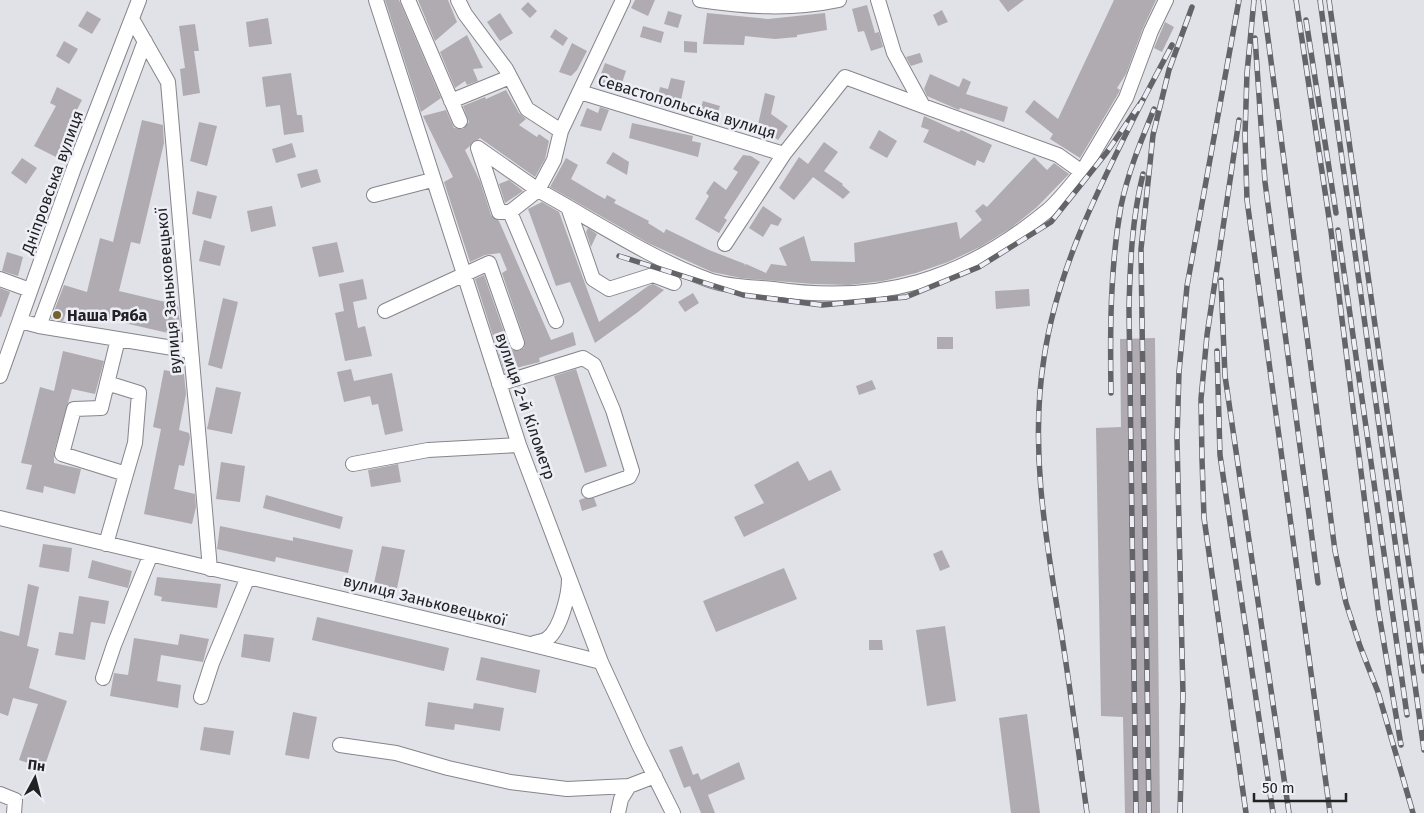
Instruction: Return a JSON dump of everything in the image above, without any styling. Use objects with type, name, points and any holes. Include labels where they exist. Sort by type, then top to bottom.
[{"type":"street","name":"Дніпровська вулиця","points":[[0,376],[30,290],[139,0]]},
{"type":"street","name":"вулиця 2-й Кілометр","points":[[376,0],[432,180],[519,445],[601,662],[673,813]]},
{"type":"street","points":[[408,0],[460,121]]},
{"type":"street","points":[[458,0],[465,14],[510,77],[527,109],[561,131]]},
{"type":"street","name":"Севастопольська вулиця","points":[[538,190],[554,160],[561,131],[623,0]]},
{"type":"street","points":[[700,0],[736,6],[786,7],[839,0]]},
{"type":"street","points":[[878,0],[894,53],[923,106]]},
{"type":"street","points":[[538,190],[510,212],[499,212],[478,148],[538,190],[638,246],[710,281],[810,295],[862,294],[911,286],[987,254],[1048,210],[1082,172],[1126,98],[1151,31],[1166,0]]},
{"type":"street","name":"вулиця Заньковецької","points":[[132,19],[168,82],[210,569]]},
{"type":"street","points":[[39,326],[145,41]]},
{"type":"street","points":[[451,101],[510,77]]},
{"type":"street","name":"Севастопольська вулиця","points":[[725,244],[784,154],[845,77],[1058,155],[1082,172]]},
{"type":"street","name":"Севастопольська вулиця","points":[[580,92],[784,154]]},
{"type":"street","points":[[374,195],[432,180]]},
{"type":"street","points":[[568,207],[593,279],[609,289],[653,275],[674,283]]},
{"type":"street","points":[[510,212],[556,322]]},
{"type":"street","points":[[385,311],[489,263],[518,342]]},
{"type":"street","points":[[0,279],[30,290]]},
{"type":"street","points":[[20,321],[39,326],[191,351]]},
{"type":"street","points":[[118,339],[101,408],[74,409],[62,454],[126,474]]},
{"type":"street","points":[[499,384],[583,358],[594,365],[613,410],[632,471],[629,478],[589,491]]},
{"type":"street","points":[[106,544],[135,443],[139,393],[107,383]]},
{"type":"street","points":[[354,464],[428,450],[519,445]]},
{"type":"street","name":"вулиця Заньковецької","points":[[0,518],[210,569],[401,611],[601,662]]},
{"type":"street","points":[[103,678],[114,645],[151,554]]},
{"type":"street","points":[[531,644],[548,639],[555,629],[569,591],[569,576]]},
{"type":"street","points":[[201,697],[212,663],[248,577]]},
{"type":"street","points":[[340,745],[396,753],[448,768],[510,782],[567,789],[630,786],[655,776]]},
{"type":"street","points":[[618,813],[621,799],[630,786]]},
{"type":"street","points":[[0,794],[14,800],[14,813]]},
{"type":"building","points":[[385,0],[399,0],[441,98],[421,112]]},
{"type":"building","points":[[418,0],[448,0],[457,22],[435,41]]},
{"type":"building","points":[[635,0],[655,0],[648,16],[631,8]]},
{"type":"building","points":[[999,0],[1024,0],[1008,12]]},
{"type":"building","points":[[1114,0],[1156,0],[1143,28],[1126,74],[1117,88],[1120,90],[1080,158],[1050,139],[1053,134],[1025,112],[1034,100],[1058,119]]},
{"type":"building","points":[[528,2],[537,11],[530,18],[521,9]]},
{"type":"building","points":[[867,5],[875,33],[879,32],[883,47],[871,51],[864,31],[858,32],[852,9]]},
{"type":"building","points":[[942,10],[948,22],[938,26],[933,15]]},
{"type":"building","points":[[87,11],[101,19],[92,34],[78,26]]},
{"type":"building","points":[[668,11],[682,15],[678,28],[664,24]]},
{"type":"building","points":[[500,13],[513,33],[500,41],[487,22]]},
{"type":"building","points":[[707,13],[768,19],[825,13],[827,30],[797,35],[797,37],[775,39],[745,36],[744,45],[703,44]]},
{"type":"building","points":[[268,18],[272,44],[249,47],[246,22]]},
{"type":"building","points":[[1165,22],[1174,27],[1162,52],[1154,48]]},
{"type":"building","points":[[195,24],[199,51],[194,51],[200,93],[183,96],[180,69],[185,68],[179,26]]},
{"type":"building","points":[[643,26],[664,32],[661,43],[640,37]]},
{"type":"building","points":[[555,29],[568,38],[563,46],[550,37]]},
{"type":"building","points":[[467,35],[483,68],[473,69],[478,81],[467,85],[465,81],[455,88],[440,52]]},
{"type":"building","points":[[64,41],[78,49],[69,64],[56,56]]},
{"type":"building","points":[[684,41],[697,42],[697,53],[684,52]]},
{"type":"building","points":[[572,43],[587,51],[577,70],[571,76],[559,72]]},
{"type":"building","points":[[920,53],[923,62],[911,66],[906,57]]},
{"type":"building","points":[[605,63],[626,71],[622,83],[616,80],[612,91],[597,85]]},
{"type":"building","points":[[291,73],[297,115],[302,115],[304,132],[284,135],[280,105],[266,107],[262,77]]},
{"type":"building","points":[[930,74],[959,87],[963,78],[971,82],[966,94],[1008,107],[1004,122],[960,108],[959,110],[927,96],[924,89]]},
{"type":"building","points":[[671,78],[685,81],[679,110],[656,105],[660,87],[668,89]]},
{"type":"building","points":[[57,87],[82,100],[70,123],[76,126],[69,140],[65,139],[56,157],[34,146],[56,106],[50,103]]},
{"type":"building","points":[[506,90],[519,113],[526,119],[519,125],[537,137],[539,134],[549,141],[545,159],[535,177],[480,138],[465,150],[480,181],[491,215],[499,221],[551,340],[573,332],[576,345],[539,358],[540,362],[504,371],[475,279],[484,275],[509,346],[512,350],[519,351],[524,348],[525,341],[502,273],[507,270],[500,253],[485,255],[470,262],[444,182],[453,177],[423,116],[446,110],[454,128],[463,129],[469,122],[463,106]]},
{"type":"building","points":[[765,93],[775,96],[771,114],[788,126],[778,140],[758,125]]},
{"type":"building","points":[[703,101],[720,106],[715,122],[698,117]]},
{"type":"building","points":[[600,107],[609,110],[601,131],[580,126],[587,108],[598,113]]},
{"type":"building","points":[[924,116],[959,132],[961,130],[992,145],[984,163],[977,160],[975,166],[923,142],[929,130],[921,127]]},
{"type":"building","points":[[142,120],[163,125],[164,143],[140,244],[131,242],[119,291],[178,305],[180,324],[177,335],[67,310],[63,321],[51,319],[64,285],[87,292],[100,238],[113,242]]},
{"type":"building","points":[[199,122],[217,126],[207,166],[190,161]]},
{"type":"building","points":[[632,123],[693,136],[692,141],[701,143],[698,157],[629,138]]},
{"type":"building","points":[[879,130],[897,141],[887,158],[869,148]]},
{"type":"building","points":[[824,142],[838,152],[824,171],[843,184],[850,192],[843,199],[813,177],[794,200],[779,188],[799,157],[808,164]]},
{"type":"building","points":[[292,143],[296,157],[276,163],[272,149]]},
{"type":"building","points":[[613,152],[629,162],[627,175],[606,163]]},
{"type":"building","points":[[743,155],[751,156],[760,162],[724,218],[727,220],[719,233],[695,219],[709,196],[706,193],[714,181],[726,190],[738,172],[733,169]]},
{"type":"building","points":[[1034,157],[1047,170],[1054,163],[1069,174],[1037,207],[1011,228],[980,247],[948,262],[916,273],[883,281],[849,285],[741,278],[712,272],[648,243],[550,187],[566,158],[578,165],[571,179],[596,194],[605,199],[607,195],[616,200],[614,203],[649,221],[648,223],[664,233],[666,229],[709,250],[745,264],[744,266],[746,264],[766,273],[771,264],[787,266],[779,248],[804,236],[811,261],[855,262],[854,243],[957,222],[960,239],[982,220],[975,211],[983,204],[987,207]]},
{"type":"building","points":[[22,158],[37,168],[26,184],[11,173]]},
{"type":"building","points":[[317,169],[321,182],[301,188],[297,174]]},
{"type":"building","points":[[509,180],[523,191],[505,203],[499,184]]},
{"type":"building","points":[[197,191],[217,196],[211,219],[192,214]]},
{"type":"building","points":[[542,202],[559,212],[599,322],[648,286],[653,284],[664,290],[638,312],[595,343],[570,282],[556,286],[528,209]]},
{"type":"building","points":[[272,206],[276,226],[251,232],[247,211]]},
{"type":"building","points":[[763,206],[782,219],[778,226],[771,224],[763,237],[749,228]]},
{"type":"building","points":[[588,228],[597,234],[591,247],[586,232]]},
{"type":"building","points":[[204,240],[225,246],[220,266],[199,261]]},
{"type":"building","points":[[337,242],[344,272],[319,277],[312,247]]},
{"type":"building","points":[[7,252],[23,257],[18,276],[2,271]]},
{"type":"building","points":[[363,279],[367,299],[353,302],[358,328],[365,326],[372,356],[345,361],[335,313],[344,311],[339,284]]},
{"type":"building","points":[[0,288],[10,292],[1,317],[0,317]]},
{"type":"building","points":[[1029,289],[1030,306],[996,309],[995,291]]},
{"type":"building","points":[[693,293],[699,303],[685,312],[678,302]]},
{"type":"building","points":[[223,298],[238,302],[222,369],[208,365]]},
{"type":"building","points":[[937,337],[953,337],[953,349],[937,349]]},
{"type":"building","points":[[1155,338],[1160,813],[1125,813],[1123,717],[1101,716],[1096,428],[1121,427],[1120,339]]},
{"type":"building","points":[[63,351],[104,361],[95,394],[72,389],[54,452],[54,463],[81,469],[75,494],[44,486],[43,493],[26,489],[32,465],[21,463],[40,387],[54,391]]},
{"type":"building","points":[[351,369],[354,381],[392,373],[403,431],[385,435],[378,404],[372,405],[370,396],[344,402],[337,372]]},
{"type":"building","points":[[576,369],[607,466],[585,473],[554,376]]},
{"type":"building","points":[[164,370],[184,374],[186,394],[179,430],[189,433],[190,438],[184,466],[179,465],[174,489],[195,494],[196,507],[192,524],[144,514],[161,429],[153,427]]},
{"type":"building","points":[[872,380],[876,389],[859,395],[856,386]]},
{"type":"building","points":[[216,387],[241,392],[232,434],[207,429]]},
{"type":"building","points":[[798,461],[809,481],[831,470],[841,490],[744,537],[734,517],[764,503],[754,485]]},
{"type":"building","points":[[221,462],[245,466],[240,502],[216,499]]},
{"type":"building","points":[[398,464],[401,482],[371,487],[368,470]]},
{"type":"building","points":[[266,495],[343,517],[340,529],[263,508]]},
{"type":"building","points":[[594,498],[597,506],[582,511],[579,500]]},
{"type":"building","points":[[220,526],[293,541],[293,537],[353,550],[348,573],[276,557],[275,562],[217,549]]},
{"type":"building","points":[[43,544],[72,548],[69,572],[39,567]]},
{"type":"building","points":[[382,546],[405,550],[396,593],[373,588]]},
{"type":"building","points":[[942,550],[950,567],[940,571],[933,554]]},
{"type":"building","points":[[92,560],[132,571],[128,588],[88,578]]},
{"type":"building","points":[[784,568],[797,599],[716,632],[703,601]]},
{"type":"building","points":[[157,577],[221,584],[217,608],[161,601],[162,597],[154,595]]},
{"type":"building","points":[[28,584],[39,587],[27,646],[39,649],[29,688],[67,701],[44,768],[19,760],[38,704],[13,698],[8,716],[0,713],[0,631],[19,636]]},
{"type":"building","points":[[79,596],[109,601],[105,624],[91,622],[85,660],[55,655],[59,632],[73,634]]},
{"type":"building","points":[[317,617],[449,648],[444,671],[312,640]]},
{"type":"building","points":[[945,626],[956,701],[927,706],[916,630]]},
{"type":"building","points":[[180,634],[209,639],[203,662],[161,655],[157,681],[181,685],[178,708],[110,696],[114,673],[128,675],[134,638],[178,645]]},
{"type":"building","points":[[244,634],[274,638],[270,662],[241,657]]},
{"type":"building","points":[[869,640],[882,640],[883,650],[869,650]]},
{"type":"building","points":[[481,657],[540,670],[536,693],[476,680]]},
{"type":"building","points":[[428,702],[473,709],[474,703],[504,708],[500,731],[455,724],[454,730],[425,726]]},
{"type":"building","points":[[293,712],[317,717],[309,759],[285,755]]},
{"type":"building","points":[[1027,714],[1040,813],[1011,813],[999,718]]},
{"type":"building","points":[[204,727],[234,731],[230,755],[200,750]]},
{"type":"building","points":[[682,746],[693,775],[698,773],[701,780],[739,762],[745,779],[708,795],[715,813],[701,813],[690,786],[684,788],[669,750]]},
{"type":"railway","points":[[1180,813],[1183,695],[1177,439],[1179,372],[1187,286],[1239,0]]},
{"type":"railway","points":[[1254,0],[1247,73],[1245,135],[1247,200],[1330,813]]},
{"type":"railway","points":[[1263,0],[1335,551],[1346,603],[1378,692],[1413,813]]},
{"type":"railway","points":[[1296,0],[1331,231],[1378,608],[1401,745]]},
{"type":"railway","points":[[1320,0],[1424,750]]},
{"type":"railway","points":[[1329,0],[1424,671]]},
{"type":"railway","points":[[1149,813],[1141,249],[1153,135],[1169,70],[1192,7]]},
{"type":"railway","points":[[1306,20],[1336,213]]},
{"type":"railway","points":[[1255,38],[1265,182],[1318,583]]},
{"type":"railway","points":[[1144,98],[1172,45]]},
{"type":"railway","points":[[619,256],[743,295],[822,305],[906,297],[979,267],[1051,222],[1107,152],[1144,98],[1098,192],[1071,257],[1051,323],[1040,393],[1038,428],[1042,498],[1087,813]]},
{"type":"railway","points":[[1111,393],[1112,299],[1117,229],[1127,181],[1154,109]]},
{"type":"railway","points":[[1239,120],[1207,335],[1201,399],[1204,518],[1246,813]]},
{"type":"railway","points":[[1136,813],[1129,309],[1132,241],[1143,174]]},
{"type":"railway","points":[[1338,230],[1407,715]]},
{"type":"railway","points":[[1221,280],[1225,376],[1289,813]]},
{"type":"railway","points":[[1217,351],[1220,455],[1273,813]]},
{"type":"place","name":"Наша Ряба","points":[[57,315]]}]
